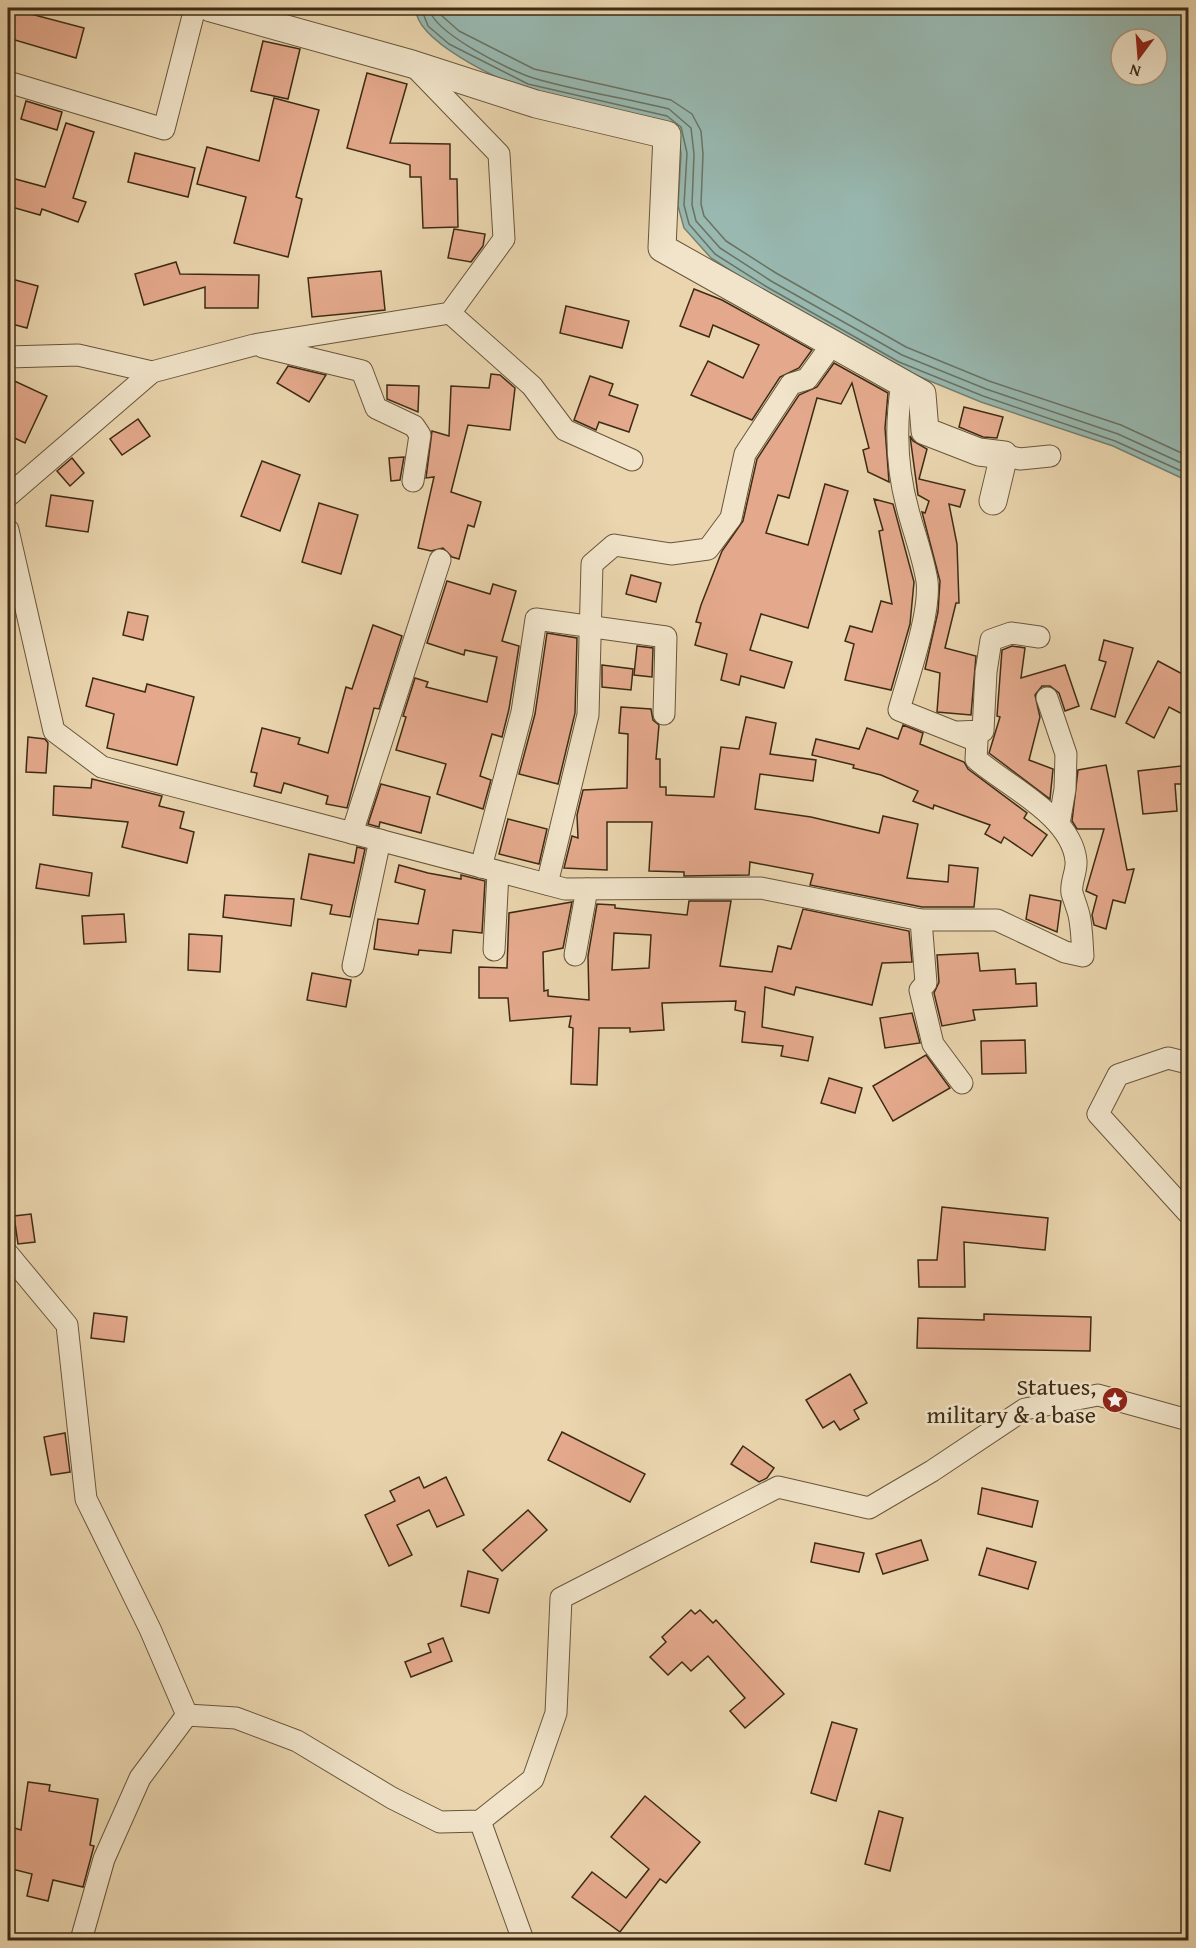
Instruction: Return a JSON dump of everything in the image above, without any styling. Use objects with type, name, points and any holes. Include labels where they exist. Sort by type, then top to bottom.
[{"type":"street","points":[[8,82],[164,129],[195,8]]},
{"type":"street","points":[[210,8],[412,64],[536,104],[666,135],[662,248],[922,394],[925,431],[979,452],[1020,459],[1050,456]]},
{"type":"street","points":[[8,496],[152,372],[254,345],[450,313],[504,239],[499,154],[412,64]]},
{"type":"street","points":[[450,313],[532,386],[565,430],[632,460]]},
{"type":"street","points":[[547,884],[588,715],[592,564],[614,545],[671,554],[708,549],[732,518],[745,454],[791,384],[807,379],[833,343]]},
{"type":"street","points":[[254,345],[362,371],[376,408],[414,426],[420,435],[413,481]]},
{"type":"street","points":[[8,357],[78,355],[152,372]]},
{"type":"street","points":[[8,530],[54,730],[102,767],[565,889],[761,888],[921,920],[997,921],[1065,952],[1083,956],[1079,916],[1071,891],[1076,862],[1071,845],[1059,824],[1032,799],[996,776],[976,759],[977,741],[899,710],[925,610],[927,583],[907,508],[896,447],[896,418],[902,383]]},
{"type":"street","points":[[993,501],[1004,455]]},
{"type":"street","points":[[352,833],[440,560]]},
{"type":"street","points":[[494,950],[489,869],[522,712],[536,619],[666,637],[664,714]]},
{"type":"street","points":[[957,733],[983,731],[986,672],[991,640],[1011,633],[1039,637]]},
{"type":"street","points":[[1047,698],[1066,754],[1065,789],[1059,824]]},
{"type":"street","points":[[353,966],[380,840]]},
{"type":"street","points":[[575,955],[587,889]]},
{"type":"street","points":[[921,920],[926,982],[920,990],[933,1044],[962,1083]]},
{"type":"street","points":[[1188,1048],[1178,1061],[1118,1075],[1098,1114],[1188,1213]]},
{"type":"street","points":[[8,1254],[67,1325],[86,1499],[150,1629],[187,1715]]},
{"type":"street","points":[[187,1715],[236,1718],[297,1741],[392,1798],[440,1822],[480,1821],[533,1779],[556,1713],[561,1598],[778,1487],[869,1508],[932,1471],[1024,1409],[1098,1395],[1188,1420]]},
{"type":"street","points":[[81,1941],[104,1859],[140,1778],[187,1715]]},
{"type":"street","points":[[480,1821],[523,1941]]},
{"type":"water","points":[[416,8],[1188,8],[1188,481],[1113,446],[981,402],[896,367],[764,292],[711,258],[684,228],[678,206],[681,154],[678,132],[565,102],[515,85],[461,58],[429,33],[419,20]]},
{"type":"building","points":[[8,8],[84,28],[76,58],[8,38]]},
{"type":"building","points":[[263,41],[300,49],[288,99],[251,91]]},
{"type":"building","points":[[367,73],[407,84],[390,143],[450,144],[450,179],[457,179],[458,227],[423,228],[421,177],[410,177],[410,165],[347,148]]},
{"type":"building","points":[[274,98],[319,110],[296,197],[302,199],[288,257],[234,243],[246,197],[197,184],[207,147],[259,161]]},
{"type":"building","points":[[26,101],[62,112],[57,130],[21,119]]},
{"type":"building","points":[[66,123],[94,132],[73,198],[86,202],[78,222],[42,209],[40,215],[8,206],[8,177],[45,187]]},
{"type":"building","points":[[135,153],[195,168],[188,197],[128,182]]},
{"type":"building","points":[[454,229],[485,234],[483,246],[471,262],[448,258]]},
{"type":"building","points":[[176,262],[180,274],[259,275],[258,308],[205,308],[205,287],[144,305],[135,274]]},
{"type":"building","points":[[381,271],[385,310],[312,317],[308,278]]},
{"type":"building","points":[[8,278],[38,286],[27,328],[8,323]]},
{"type":"building","points":[[694,289],[722,300],[812,350],[799,368],[780,377],[752,420],[691,395],[708,361],[743,378],[759,345],[713,325],[709,337],[680,326]]},
{"type":"building","points":[[566,306],[629,321],[622,348],[560,333]]},
{"type":"building","points":[[834,363],[888,393],[885,428],[889,482],[868,472],[863,450],[869,448],[852,383],[841,404],[817,398],[789,498],[778,495],[766,533],[808,545],[825,484],[848,491],[808,628],[761,614],[750,650],[792,662],[784,688],[741,676],[739,685],[721,680],[727,654],[695,645],[701,623],[696,622],[701,605],[722,551],[743,521],[757,459],[799,395],[817,387]]},
{"type":"building","points":[[288,366],[326,375],[309,402],[277,383]]},
{"type":"building","points":[[491,374],[500,375],[515,388],[510,430],[468,425],[451,492],[481,502],[474,527],[468,525],[459,559],[452,557],[443,548],[431,551],[418,548],[434,477],[426,478],[432,431],[449,436],[451,386],[489,388]]},
{"type":"building","points":[[590,376],[613,384],[609,395],[638,405],[629,432],[599,422],[596,430],[574,420]]},
{"type":"building","points":[[8,378],[47,396],[25,443],[8,435]]},
{"type":"building","points":[[387,385],[419,386],[418,412],[387,399]]},
{"type":"building","points":[[964,407],[1003,417],[997,438],[983,437],[959,427]]},
{"type":"building","points":[[138,419],[150,436],[122,455],[110,439]]},
{"type":"building","points":[[910,436],[913,441],[927,449],[919,479],[965,490],[960,507],[949,504],[957,544],[959,603],[956,603],[945,648],[976,656],[971,715],[937,712],[940,673],[925,669],[938,612],[940,581],[922,512],[925,513],[929,501],[918,495]]},
{"type":"building","points":[[404,457],[400,480],[391,481],[389,458]]},
{"type":"building","points":[[72,458],[84,473],[70,486],[57,471]]},
{"type":"building","points":[[262,461],[300,475],[280,531],[241,516]]},
{"type":"building","points":[[51,495],[93,501],[88,532],[46,526]]},
{"type":"building","points":[[874,499],[893,504],[914,582],[910,624],[891,690],[845,680],[854,644],[845,641],[850,626],[872,632],[881,601],[892,604],[879,531],[883,530]]},
{"type":"building","points":[[319,503],[358,515],[341,574],[302,562]]},
{"type":"building","points":[[631,575],[661,583],[656,602],[626,594]]},
{"type":"building","points":[[447,581],[490,594],[493,584],[516,591],[502,641],[519,646],[502,737],[492,734],[480,776],[491,780],[483,809],[437,794],[446,764],[396,750],[406,717],[403,716],[415,678],[428,682],[426,687],[487,702],[497,657],[465,650],[464,655],[427,643]]},
{"type":"building","points":[[128,612],[148,616],[143,640],[123,635]]},
{"type":"building","points":[[373,625],[402,636],[379,709],[374,708],[347,808],[326,804],[328,796],[284,783],[281,793],[254,786],[257,773],[251,772],[262,728],[300,738],[298,744],[328,753],[346,687],[352,689]]},
{"type":"building","points":[[547,633],[577,638],[575,713],[558,784],[519,774],[535,714]]},
{"type":"building","points":[[1104,640],[1133,648],[1115,717],[1091,709],[1106,662],[1099,660]]},
{"type":"building","points":[[637,646],[653,648],[652,677],[634,675]]},
{"type":"building","points":[[1012,646],[1025,648],[1021,678],[1065,665],[1079,706],[1065,711],[1059,693],[1050,686],[1042,686],[1035,695],[1040,717],[1029,760],[1053,769],[1050,799],[989,753],[1000,717],[997,716],[1002,650]]},
{"type":"building","points":[[1158,661],[1188,677],[1188,717],[1169,707],[1154,738],[1126,723]]},
{"type":"building","points":[[602,665],[633,669],[631,690],[602,687]]},
{"type":"building","points":[[93,678],[145,692],[147,684],[194,697],[177,765],[107,748],[114,714],[86,706]]},
{"type":"building","points":[[621,707],[651,709],[653,720],[659,725],[656,759],[660,759],[660,787],[666,787],[666,795],[714,797],[721,747],[739,749],[746,717],[776,723],[770,754],[816,760],[813,781],[760,774],[755,809],[811,817],[879,833],[883,816],[918,824],[907,878],[948,882],[949,865],[978,868],[974,907],[922,907],[810,885],[813,874],[750,862],[749,875],[684,876],[684,872],[649,871],[652,822],[607,822],[607,870],[564,868],[572,836],[578,838],[577,815],[583,790],[627,788],[628,734],[619,733]]},
{"type":"building","points":[[903,725],[923,733],[920,744],[964,762],[968,769],[1027,813],[1024,818],[1047,835],[1032,856],[1004,837],[1001,843],[985,834],[990,825],[934,805],[933,809],[913,801],[918,791],[881,775],[853,768],[854,765],[812,755],[816,739],[859,749],[867,728],[898,739]]},
{"type":"building","points":[[28,737],[45,739],[48,743],[46,773],[26,772]]},
{"type":"building","points":[[1106,765],[1127,870],[1134,869],[1125,903],[1113,900],[1106,929],[1094,925],[1092,915],[1097,896],[1086,891],[1104,829],[1077,829],[1072,821],[1078,770]]},
{"type":"building","points":[[1181,766],[1183,784],[1175,784],[1177,811],[1143,814],[1138,771]]},
{"type":"building","points":[[92,779],[162,796],[159,806],[184,812],[180,828],[194,832],[187,863],[122,847],[128,822],[53,815],[54,786],[91,788]]},
{"type":"building","points":[[381,784],[430,797],[421,833],[380,822],[379,827],[368,824]]},
{"type":"building","points":[[508,819],[547,829],[539,864],[499,854]]},
{"type":"building","points":[[357,847],[365,849],[350,917],[330,914],[332,905],[301,899],[309,854],[354,863]]},
{"type":"building","points":[[40,864],[92,873],[89,896],[36,888]]},
{"type":"building","points":[[399,865],[428,873],[461,879],[461,875],[485,881],[482,933],[453,930],[451,953],[419,950],[418,955],[374,949],[378,919],[418,924],[425,890],[395,882]]},
{"type":"building","points":[[225,895],[294,899],[291,926],[223,917]]},
{"type":"building","points":[[1030,895],[1061,901],[1057,932],[1026,919]]},
{"type":"building","points":[[689,901],[731,901],[720,966],[772,972],[778,946],[791,949],[803,909],[909,931],[912,962],[882,963],[872,1005],[796,987],[794,995],[765,987],[762,1027],[813,1037],[808,1061],[781,1056],[783,1046],[742,1042],[745,1012],[735,1010],[736,1001],[662,1003],[664,1030],[630,1032],[630,1028],[599,1028],[597,1085],[571,1084],[573,1028],[569,1027],[571,1016],[510,1021],[508,998],[479,998],[479,967],[507,968],[509,913],[572,902],[563,948],[543,952],[544,991],[548,990],[548,996],[589,1000],[588,956],[597,904],[687,915]],"holes":[[[614,933],[651,935],[649,968],[612,970]]]},
{"type":"building","points":[[124,914],[126,942],[84,944],[82,916]]},
{"type":"building","points":[[189,934],[222,936],[220,972],[188,970]]},
{"type":"building","points":[[978,953],[980,971],[1015,969],[1016,984],[1036,983],[1037,1006],[973,1010],[975,1020],[942,1026],[934,993],[939,982],[937,955]]},
{"type":"building","points":[[312,973],[351,980],[346,1007],[307,1000]]},
{"type":"building","points":[[912,1013],[920,1043],[885,1048],[880,1018]]},
{"type":"building","points":[[1025,1040],[1026,1073],[982,1074],[981,1041]]},
{"type":"building","points":[[926,1055],[950,1088],[893,1121],[873,1086]]},
{"type":"building","points":[[829,1078],[862,1088],[855,1113],[821,1103]]},
{"type":"building","points":[[942,1207],[1048,1218],[1045,1250],[964,1242],[965,1287],[919,1287],[918,1260],[937,1260]]},
{"type":"building","points":[[31,1214],[35,1242],[18,1244],[14,1216]]},
{"type":"building","points":[[94,1313],[127,1317],[124,1342],[91,1338]]},
{"type":"building","points":[[984,1314],[1091,1317],[1090,1351],[917,1348],[918,1318],[984,1320]]},
{"type":"building","points":[[850,1374],[867,1403],[854,1410],[859,1419],[840,1430],[834,1421],[823,1428],[806,1400]]},
{"type":"building","points":[[562,1432],[645,1474],[630,1502],[548,1460]]},
{"type":"building","points":[[65,1433],[70,1472],[51,1475],[44,1437]]},
{"type":"building","points":[[743,1446],[774,1468],[767,1478],[759,1482],[731,1464]]},
{"type":"building","points":[[419,1477],[424,1488],[446,1477],[464,1515],[437,1527],[429,1510],[397,1525],[412,1555],[389,1566],[365,1515],[395,1501],[390,1491]]},
{"type":"building","points":[[982,1488],[1038,1501],[1032,1527],[978,1514]]},
{"type":"building","points":[[528,1510],[547,1530],[502,1571],[483,1550]]},
{"type":"building","points":[[921,1540],[928,1560],[883,1574],[876,1554]]},
{"type":"building","points":[[815,1543],[864,1553],[859,1572],[811,1562]]},
{"type":"building","points":[[987,1548],[1036,1562],[1028,1589],[979,1575]]},
{"type":"building","points":[[468,1571],[498,1579],[489,1613],[461,1606]]},
{"type":"building","points":[[691,1610],[695,1614],[700,1610],[713,1623],[716,1620],[784,1694],[745,1728],[730,1711],[745,1698],[708,1656],[691,1671],[682,1662],[668,1675],[650,1657],[666,1642],[662,1637]]},
{"type":"building","points":[[443,1638],[452,1661],[411,1677],[405,1662],[431,1652],[428,1644]]},
{"type":"building","points":[[832,1722],[857,1729],[836,1801],[811,1793]]},
{"type":"building","points":[[28,1782],[50,1785],[49,1791],[98,1799],[90,1845],[94,1846],[83,1887],[53,1880],[48,1901],[27,1896],[32,1874],[8,1868],[11,1827],[21,1830]]},
{"type":"building","points":[[645,1796],[700,1842],[666,1883],[660,1879],[620,1932],[572,1897],[592,1872],[626,1898],[649,1869],[611,1837]]},
{"type":"building","points":[[879,1811],[903,1818],[890,1871],[865,1864]]},
{"type":"place","name":"Statues, military & a base","points":[[1115,1400]]}]
